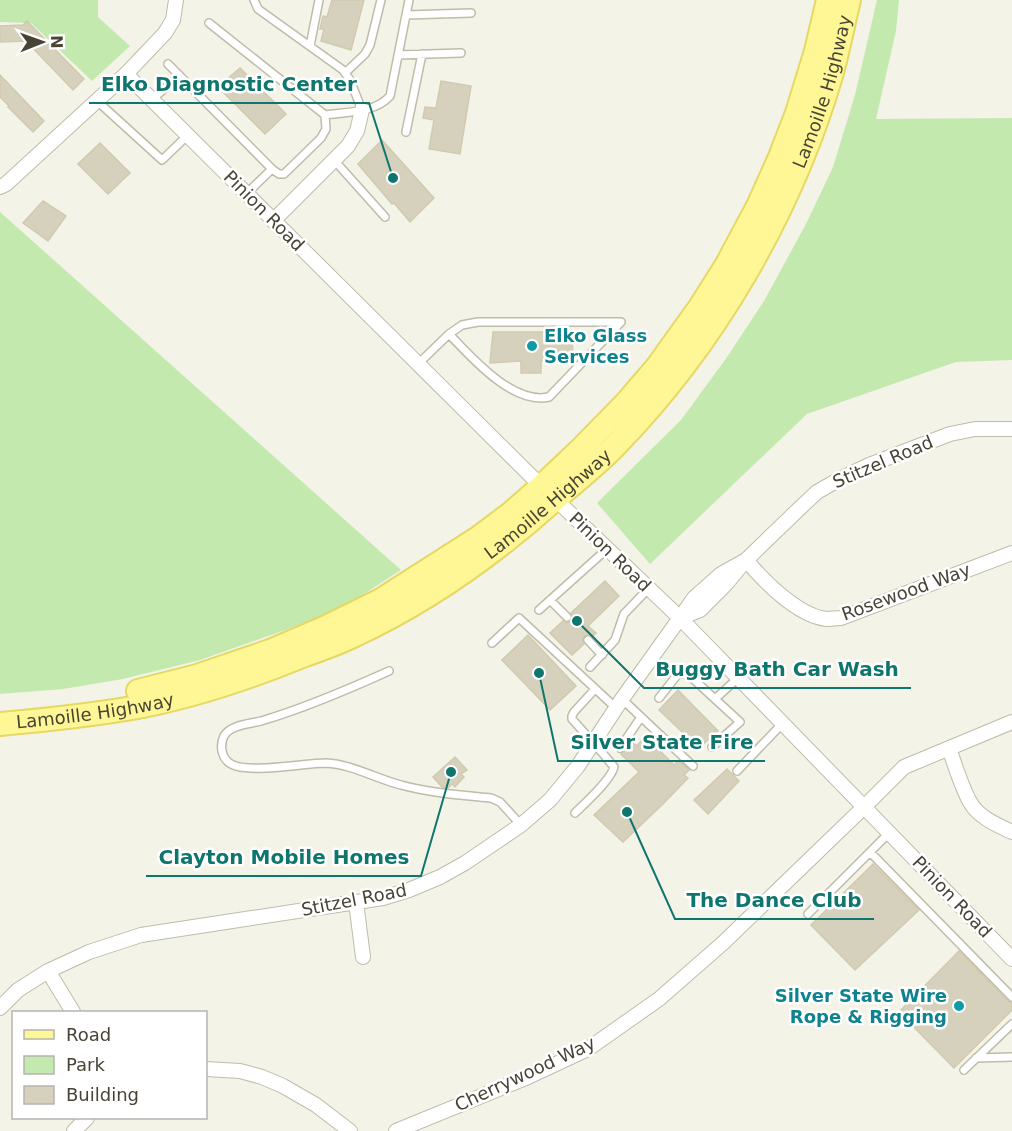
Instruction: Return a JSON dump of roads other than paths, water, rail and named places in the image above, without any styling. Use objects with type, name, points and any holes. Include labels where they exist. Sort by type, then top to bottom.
[{"type":"main road","name":"Lamoille Highway","points":[[0,724],[139,706],[183,696],[267,670],[354,636],[415,603],[504,543],[657,367],[726,266],[758,206],[780,157],[816,51],[828,0]]},
{"type":"main road","name":"Lamoille Highway","points":[[0,710],[69,703],[152,688],[197,676],[270,651],[381,600],[478,538],[510,514],[549,493],[612,449],[664,391],[706,334],[737,287],[776,218],[803,154],[831,76],[849,0]]},
{"type":"street","points":[[3,185],[126,74],[165,33],[173,20],[176,0]]},
{"type":"street","name":"Pinion Road","points":[[126,74],[549,493],[680,618],[1012,959]]},
{"type":"street","points":[[273,221],[348,146],[357,131],[362,110]]},
{"type":"street","name":"Stitzel Road","points":[[0,1008],[18,990],[48,971],[89,952],[141,935],[383,898],[440,877],[465,863],[521,825],[550,800],[578,766],[694,598],[721,574],[746,560],[818,492],[869,465],[950,434],[975,429],[1012,429]]},
{"type":"street","name":"Rosewood Way","points":[[746,560],[788,601],[811,614],[826,619],[841,618],[1012,553]]},
{"type":"street","name":"Cherrywood Way","points":[[396,1131],[528,1077],[588,1048],[667,992],[723,943],[904,767],[1012,722]]},
{"type":"street","points":[[949,748],[970,803],[987,819],[1012,832]]},
{"type":"street","points":[[356,902],[363,957]]},
{"type":"street","points":[[48,971],[72,1011]]},
{"type":"street","points":[[207,1069],[240,1071],[283,1086],[316,1105],[350,1131]]},
{"type":"street","points":[[74,1131],[86,1119]]},
{"type":"lane","points":[[254,0],[258,9],[345,73],[362,110]]},
{"type":"lane","points":[[310,46],[319,0]]},
{"type":"lane","points":[[345,73],[358,62],[370,45],[381,0]]},
{"type":"lane","points":[[209,23],[326,115],[377,106],[390,96],[409,0]]},
{"type":"lane","points":[[406,15],[471,13]]},
{"type":"lane","points":[[398,55],[461,53]]},
{"type":"lane","points":[[406,132],[422,54]]},
{"type":"lane","points":[[168,64],[279,174],[284,174],[321,138],[326,129],[326,115]]},
{"type":"lane","points":[[152,99],[180,76]]},
{"type":"lane","points":[[96,100],[162,160],[188,135]]},
{"type":"lane","points":[[334,160],[385,216]]},
{"type":"lane","points":[[246,194],[272,169]]},
{"type":"lane","points":[[418,364],[449,334],[462,325],[478,321],[621,322],[549,398],[541,399],[512,391],[475,361],[449,334]]},
{"type":"lane","points":[[539,610],[607,549]]},
{"type":"lane","points":[[590,667],[615,640],[624,614],[649,588]]},
{"type":"lane","points":[[550,600],[567,617]]},
{"type":"lane","points":[[492,643],[519,618],[595,689],[641,717],[693,766]]},
{"type":"lane","points":[[588,640],[602,655]]},
{"type":"lane","points":[[389,671],[322,700],[230,729],[221,744],[224,759],[238,766],[266,768],[327,763],[400,785],[491,798],[500,802],[521,825]]},
{"type":"lane","points":[[659,698],[678,675],[685,674],[740,722],[712,747]]},
{"type":"lane","points":[[715,699],[738,678]]},
{"type":"lane","points":[[575,813],[613,772],[614,767],[573,722],[572,716],[595,689]]},
{"type":"lane","points":[[620,748],[641,717]]},
{"type":"lane","points":[[737,771],[782,724]]},
{"type":"lane","points":[[808,914],[890,833]]},
{"type":"lane","points":[[870,852],[1012,997]]},
{"type":"lane","points":[[964,1070],[1012,1024]]},
{"type":"lane","points":[[976,1058],[1012,1057]]},
{"type":"place","name":"Elko Diagnostic Center","points":[[393,178]]},
{"type":"place","name":"Elko Glass Services","points":[[532,346]]},
{"type":"place","name":"Buggy Bath Car Wash","points":[[577,621]]},
{"type":"place","name":"Silver State Fire","points":[[539,673]]},
{"type":"place","name":"Clayton Mobile Homes","points":[[451,772]]},
{"type":"place","name":"The Dance Club","points":[[627,812]]},
{"type":"place","name":"Silver State Wire Rope & Rigging","points":[[959,1006]]}]
